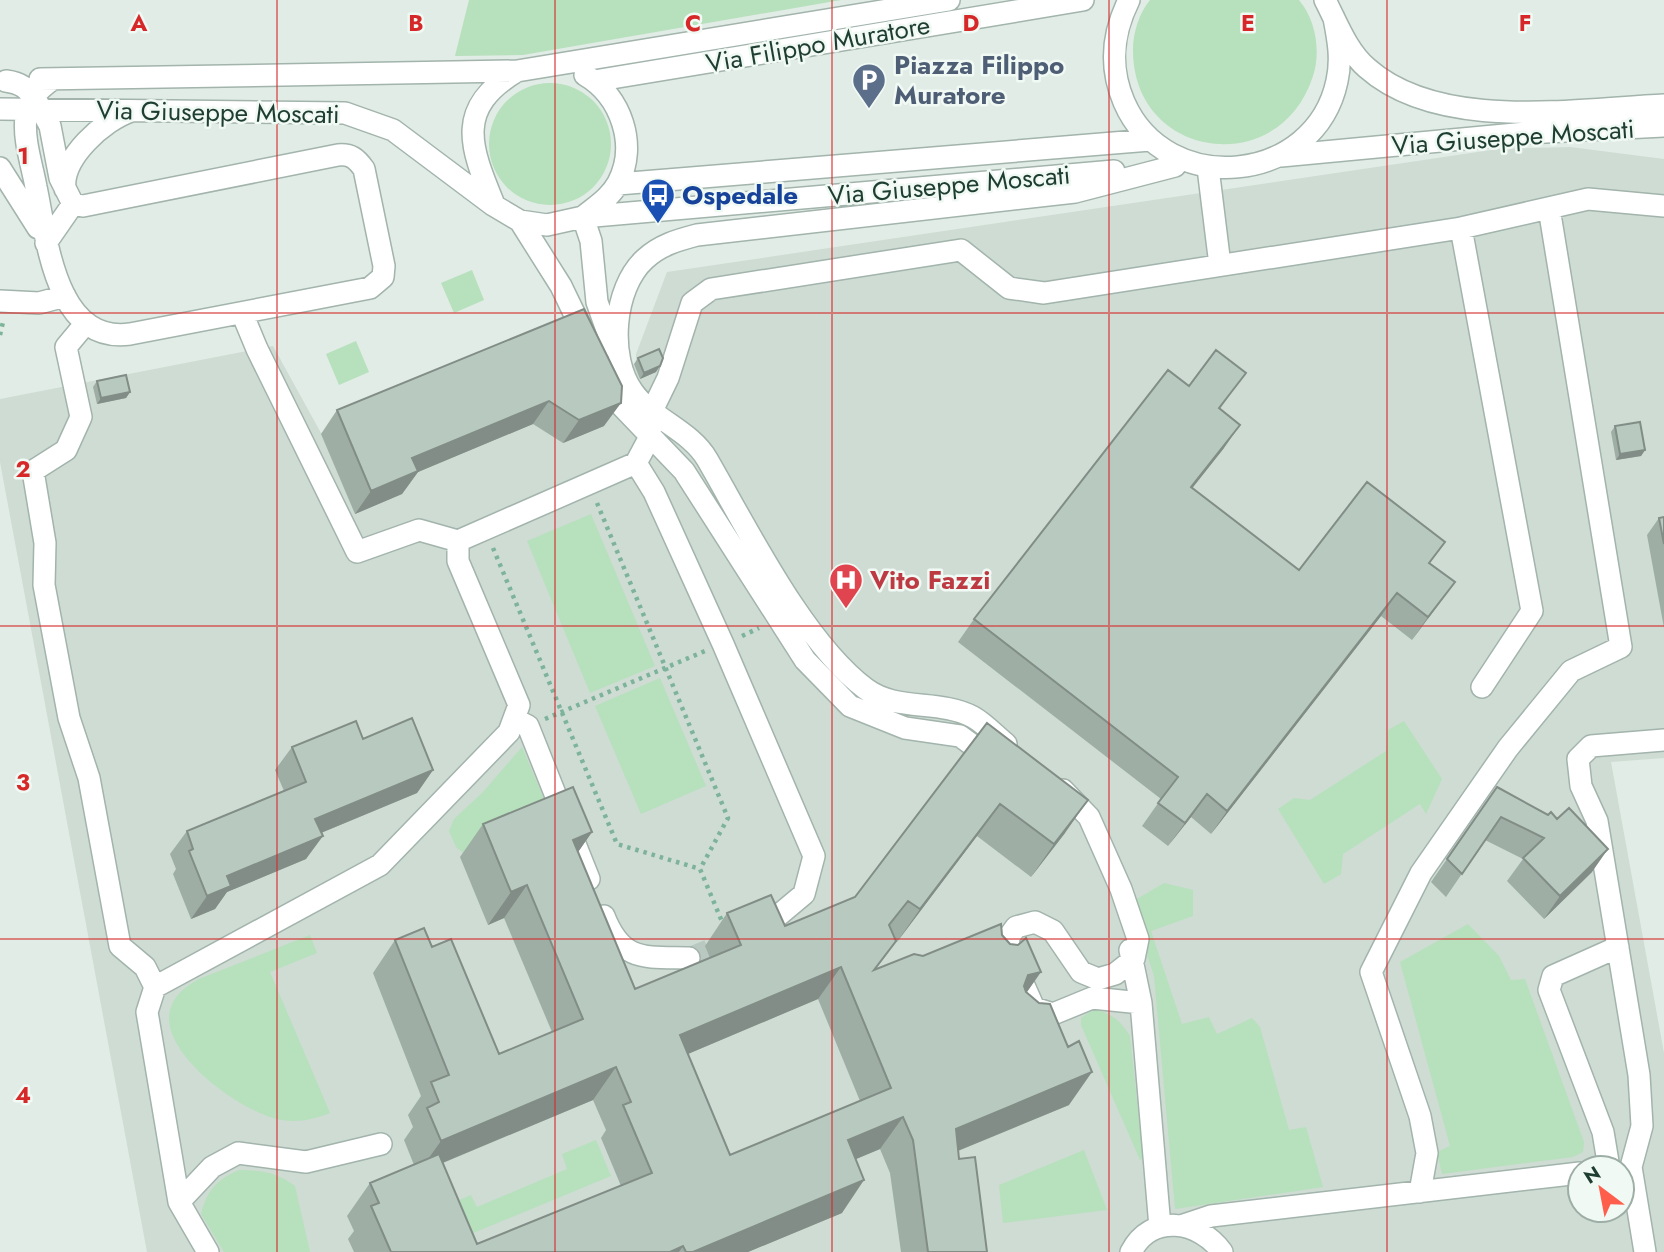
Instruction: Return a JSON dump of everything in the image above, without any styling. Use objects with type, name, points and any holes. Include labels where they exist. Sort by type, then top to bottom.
[{"type":"street","name":"Via Giuseppe Moscati","points":[[3,81],[517,71],[556,67],[949,0]]},
{"type":"street","name":"Via Filippo Muratore","points":[[594,81],[1083,0]]},
{"type":"street","points":[[1129,0],[1119,21],[1113,53],[1117,86],[1130,115],[1150,140],[1191,166],[1220,265]]},
{"type":"street","name":"Via Giuseppe Moscati","points":[[1330,9],[1350,49],[1367,69],[1391,85],[1426,100],[1461,109],[1526,111],[1664,105]]},
{"type":"street","name":"Via Giuseppe Moscati","points":[[0,109],[34,105],[345,113],[393,130],[520,221],[547,225],[583,217],[1191,166],[1232,169],[1256,165],[1279,156],[1306,138],[1326,112],[1337,82],[1340,50],[1330,9]]},
{"type":"street","name":"Via Giuseppe Moscati","points":[[556,67],[579,71],[594,81],[618,110],[626,136],[624,164],[618,184],[605,200],[583,217]]},
{"type":"street","points":[[494,204],[473,153],[471,129],[480,107],[497,83],[517,71]]},
{"type":"street","points":[[53,79],[26,117],[28,143],[53,269],[65,296],[86,323],[97,331],[114,336],[242,313],[370,288],[383,277],[384,266],[364,169],[357,159],[347,154],[83,206],[70,199],[64,182],[69,169],[85,146],[113,120],[135,109]]},
{"type":"street","points":[[3,81],[19,83],[50,126],[70,199],[46,243]]},
{"type":"street","name":"Via Giuseppe Moscati","points":[[1279,156],[1525,133],[1664,126]]},
{"type":"street","points":[[618,184],[1150,140]]},
{"type":"street","points":[[620,366],[616,353],[617,321],[633,274],[643,260],[674,241],[725,230],[1075,192],[1191,166]]},
{"type":"street","points":[[0,168],[20,195],[46,243]]},
{"type":"street","points":[[651,413],[668,378],[692,303],[711,289],[961,250],[1009,288],[1044,293],[1461,228],[1588,199],[1664,205]]},
{"type":"street","points":[[1420,1192],[1427,1153],[1420,1116],[1371,972],[1421,873],[1508,748],[1571,671],[1621,647],[1549,208]]},
{"type":"street","points":[[520,221],[561,286],[614,398],[684,471],[805,660],[850,706],[905,728],[960,736],[1014,763],[973,717],[947,708],[899,704],[867,691],[826,653],[761,552],[698,445],[651,413],[632,391],[597,302],[591,241],[583,217]]},
{"type":"street","points":[[1461,228],[1532,611],[1482,687]]},
{"type":"street","points":[[0,301],[39,303],[65,296]]},
{"type":"street","points":[[242,313],[357,552],[419,530],[458,541],[636,463],[651,435]]},
{"type":"street","points":[[86,323],[66,347],[81,417],[66,450],[33,471],[45,543],[44,585],[69,718],[89,778],[120,946],[145,967],[155,988]]},
{"type":"street","points":[[636,463],[654,492],[723,644],[814,856],[804,894],[767,925]]},
{"type":"street","points":[[458,541],[458,561],[519,705],[521,723],[613,940],[641,957],[689,958]]},
{"type":"street","points":[[199,1246],[179,1202],[147,1012],[155,988],[380,864],[521,723]]},
{"type":"street","points":[[1632,1154],[1642,1126],[1639,1075],[1597,821],[1581,786],[1578,760],[1591,747],[1664,740]]},
{"type":"street","points":[[1040,783],[1072,798],[1089,817],[1121,889],[1138,939],[1133,959],[1141,1003],[1160,1227]]},
{"type":"street","points":[[992,965],[989,953],[991,946],[1004,933],[1035,922],[1053,931],[1081,972],[1098,979],[1115,974],[1133,959]]},
{"type":"street","points":[[1016,927],[1008,938],[1011,956],[1034,1008],[1053,1014]]},
{"type":"street","points":[[1607,1154],[1603,1132],[1549,990],[1553,976],[1618,947]]},
{"type":"street","points":[[1019,1023],[1028,1024],[1092,998],[1141,1003]]},
{"type":"street","points":[[179,1202],[212,1167],[238,1153],[306,1162],[381,1144]]},
{"type":"street","points":[[1130,1252],[1144,1235],[1160,1227],[1184,1225],[1211,1216],[1566,1175]]},
{"type":"street","points":[[1636,1212],[1644,1252]]},
{"type":"street","points":[[1184,1225],[1200,1230],[1222,1252]]},
{"type":"path","points":[[589,483],[728,818],[700,869]]},
{"type":"path","points":[[485,528],[617,844],[700,869]]},
{"type":"path","points":[[521,723],[561,712],[779,620]]},
{"type":"path","points":[[700,869],[724,926]]},
{"type":"shaded area","name":"Vito Fazzi","points":[[1570,147],[1664,159],[1664,758],[1611,762],[1664,1053],[1664,1252],[147,1252],[0,462],[0,399],[273,346],[321,433],[597,379],[636,363],[636,354],[667,272],[1498,149]]},
{"type":"green space","points":[[469,0],[841,0],[523,55],[455,56]]},
{"type":"green space","points":[[1150,0],[1299,0],[1313,27],[1317,57],[1313,76],[1296,109],[1271,131],[1242,142],[1211,143],[1181,134],[1156,115],[1139,87],[1133,44],[1140,17]]},
{"type":"green space","points":[[550,83],[573,88],[593,101],[606,121],[611,144],[606,167],[593,187],[573,200],[550,205],[527,200],[507,187],[494,167],[489,144],[494,121],[507,101],[527,88]]},
{"type":"green space","points":[[472,270],[484,300],[454,313],[441,283]]},
{"type":"green space","points":[[356,341],[369,372],[339,385],[326,354]]},
{"type":"green space","points":[[591,514],[655,666],[590,693],[527,541]]},
{"type":"green space","points":[[660,678],[706,786],[641,814],[595,706]]},
{"type":"green space","points":[[1404,721],[1442,779],[1426,814],[1420,804],[1343,854],[1341,874],[1324,884],[1278,809],[1294,798],[1310,800],[1386,751],[1388,730]]},
{"type":"green space","points":[[522,747],[552,818],[466,855],[456,847],[449,831],[454,819],[483,792]]},
{"type":"green space","points":[[1164,883],[1193,890],[1193,916],[1151,931],[1182,1024],[1209,1017],[1217,1034],[1252,1018],[1260,1027],[1289,1130],[1306,1127],[1323,1187],[1175,1209],[1154,976],[1130,903]]},
{"type":"green space","points":[[1468,924],[1499,956],[1511,980],[1525,979],[1584,1142],[1583,1152],[1566,1154],[1566,1158],[1442,1174],[1437,1152],[1450,1146],[1400,962]]},
{"type":"green space","points":[[310,935],[317,953],[270,972],[330,1113],[306,1120],[282,1120],[247,1107],[208,1080],[178,1045],[170,1027],[170,1010],[181,992],[199,979]]},
{"type":"green space","points":[[1094,1009],[1115,1018],[1130,1036],[1143,1158],[1140,1160],[1081,1025],[1081,1018]]},
{"type":"green space","points":[[596,1140],[611,1176],[471,1234],[457,1201],[471,1195],[477,1207],[567,1169],[562,1154]]},
{"type":"green space","points":[[1084,1150],[1107,1210],[1003,1223],[999,1185]]},
{"type":"green space","points":[[239,1170],[269,1173],[295,1186],[310,1252],[224,1252],[201,1214],[214,1187]]},
{"type":"building","points":[[584,309],[622,386],[621,403],[579,420],[549,401],[412,458],[418,471],[371,491],[337,410]]},
{"type":"building","points":[[659,349],[663,358],[660,366],[644,373],[638,358]]},
{"type":"building","points":[[1216,350],[1246,373],[1219,408],[1240,425],[1191,487],[1299,570],[1367,482],[1445,542],[1429,563],[1455,582],[1428,617],[1397,593],[1227,811],[1207,794],[1185,823],[1158,803],[1178,777],[974,619],[1168,370],[1189,386]]},
{"type":"building","points":[[126,375],[130,392],[101,398],[97,381]]},
{"type":"building","points":[[1640,422],[1645,450],[1620,454],[1615,426]]},
{"type":"building","points":[[1664,517],[1664,544],[1659,518]]},
{"type":"building","points":[[412,718],[433,770],[315,819],[323,836],[227,876],[231,886],[207,896],[189,851],[193,849],[187,831],[306,782],[292,747],[356,721],[363,739]]},
{"type":"building","points":[[987,723],[1088,800],[1054,844],[1000,804],[920,909],[908,901],[889,925],[896,941],[874,970],[914,954],[923,956],[1001,924],[1002,935],[1010,944],[1018,945],[1026,938],[1041,972],[1028,975],[1024,986],[1026,992],[1039,1003],[1050,1004],[1068,1047],[1079,1041],[1092,1072],[956,1129],[959,1159],[975,1157],[987,1252],[928,1252],[913,1140],[903,1117],[848,1140],[864,1180],[693,1252],[686,1252],[683,1246],[670,1252],[391,1252],[371,1206],[379,1203],[370,1183],[439,1154],[477,1244],[652,1173],[623,1105],[631,1102],[616,1067],[441,1141],[427,1108],[439,1102],[431,1082],[449,1075],[395,940],[424,928],[432,947],[451,939],[499,1054],[583,1019],[527,885],[511,892],[483,824],[573,787],[592,832],[573,840],[635,989],[741,945],[727,913],[771,895],[785,926],[855,897]],"holes":[[[841,967],[891,1088],[730,1155],[680,1035]]]},
{"type":"building","points":[[1497,787],[1548,815],[1551,812],[1557,819],[1569,808],[1608,849],[1560,896],[1523,858],[1544,838],[1501,817],[1462,874],[1447,859]]},
{"type":"tunnel","points":[[689,958],[733,940]]},
{"type":"place","name":"Piazza Filippo Muratore","points":[[869,110]]},
{"type":"place","name":"Ospedale","points":[[658,225]]},
{"type":"place","name":"Vito Fazzi","points":[[846,610]]}]
